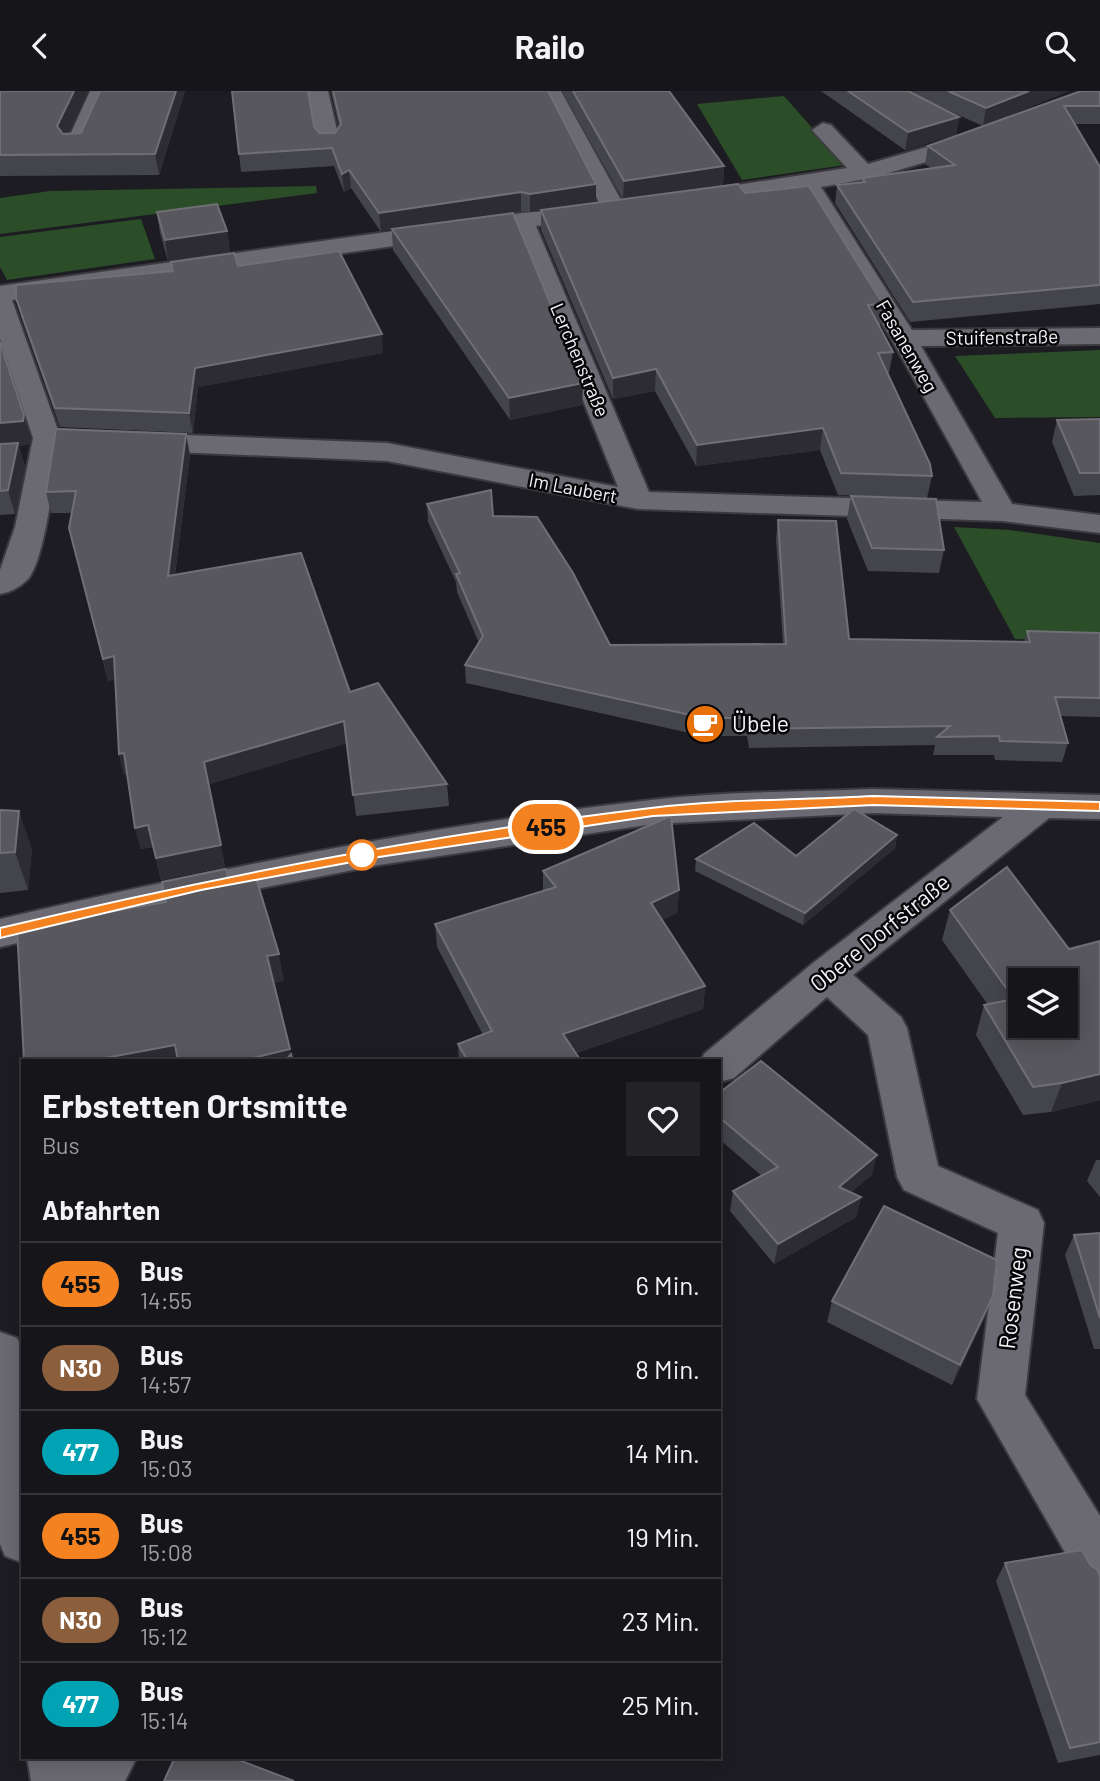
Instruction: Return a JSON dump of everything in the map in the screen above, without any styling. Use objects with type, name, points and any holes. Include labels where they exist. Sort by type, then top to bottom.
[{"type":"street","points":[[75,148],[100,91]]},
{"type":"street","points":[[318,91],[329,143]]},
{"type":"street","points":[[551,91],[614,209]]},
{"type":"street","points":[[670,202],[808,184],[864,173],[936,154],[987,135],[958,125]]},
{"type":"street","points":[[823,130],[864,173]]},
{"type":"street","name":"Fasanenweg","points":[[808,184],[904,338],[1002,512]]},
{"type":"street","points":[[0,294],[642,205]]},
{"type":"street","name":"Lerchenstraße","points":[[522,220],[638,501]]},
{"type":"street","points":[[0,301],[45,446],[30,527],[16,573],[0,585]]},
{"type":"street","name":"Stuifenstraße","points":[[904,338],[1100,336]]},
{"type":"street","name":"Im Laubert","points":[[11,457],[45,446],[387,452],[638,501],[1002,512],[1100,524]]},
{"type":"street","points":[[0,933],[201,885],[379,852],[653,812],[873,801],[1100,807]]},
{"type":"street","name":"Obere Dorfstraße","points":[[721,1064],[827,974],[1043,804]]},
{"type":"street","name":"Rosenweg","points":[[827,974],[887,1028],[919,1177],[1022,1223],[1001,1399],[1100,1564]]},
{"type":"street","points":[[0,1353],[21,1522]]},
{"type":"street","points":[[55,1759],[59,1781]]},
{"type":"street","points":[[90,1781],[107,1759]]},
{"type":"green space","points":[[784,96],[845,165],[742,180],[697,104]]},
{"type":"green space","points":[[316,186],[317,193],[0,234],[0,198],[50,191]]},
{"type":"green space","points":[[141,219],[155,259],[7,280],[0,267],[0,237]]},
{"type":"green space","points":[[1100,350],[1100,417],[995,418],[955,356]]},
{"type":"green space","points":[[954,527],[1010,530],[1100,543],[1100,642],[1015,639]]},
{"type":"building","points":[[0,91],[74,91],[57,126],[63,134],[81,133],[100,91],[176,91],[155,154],[0,155]]},
{"type":"building","points":[[232,91],[308,91],[314,126],[319,133],[335,133],[341,124],[333,91],[548,91],[596,184],[379,213],[349,170],[342,174],[332,148],[239,154]]},
{"type":"building","points":[[573,91],[669,91],[724,166],[624,181]]},
{"type":"building","points":[[848,91],[908,91],[959,117],[908,132]]},
{"type":"building","points":[[948,91],[1029,91],[986,108]]},
{"type":"building","points":[[1081,91],[1100,91],[1100,106],[1064,106],[1100,167],[1100,285],[913,302],[837,185],[865,182],[862,178],[955,165],[928,146]]},
{"type":"building","points":[[738,184],[745,193],[809,186],[883,304],[868,305],[893,352],[878,353],[930,464],[932,476],[841,473],[823,428],[697,445],[656,369],[613,378],[541,210]]},
{"type":"building","points":[[217,204],[227,231],[165,240],[157,212]]},
{"type":"building","points":[[513,213],[583,383],[509,398],[392,229]]},
{"type":"building","points":[[339,251],[382,334],[195,368],[189,413],[55,408],[16,298],[16,285],[173,271],[171,262],[234,253],[238,266]]},
{"type":"building","points":[[0,342],[24,415],[23,421],[0,423]]},
{"type":"building","points":[[1100,419],[1100,473],[1080,473],[1057,420]]},
{"type":"building","points":[[56,429],[186,434],[168,576],[301,553],[350,692],[378,683],[447,784],[353,795],[344,721],[204,762],[221,845],[156,858],[148,825],[135,828],[124,753],[119,754],[114,656],[103,659],[69,528],[76,491],[46,492]]},
{"type":"building","points":[[18,443],[8,490],[0,491],[0,444]]},
{"type":"building","points":[[491,490],[493,516],[537,517],[573,573],[610,645],[786,644],[778,520],[836,521],[849,639],[1030,642],[1027,631],[1100,633],[1100,698],[1055,697],[1068,743],[1000,741],[999,736],[937,737],[950,726],[751,729],[749,718],[704,718],[465,665],[483,636],[456,574],[460,573],[427,504]]},
{"type":"building","points":[[851,496],[936,499],[944,550],[872,548]]},
{"type":"building","points":[[854,809],[897,835],[805,913],[696,859],[754,823],[796,856]]},
{"type":"building","points":[[0,810],[19,811],[15,852],[0,853]]},
{"type":"building","points":[[671,816],[679,890],[651,903],[705,986],[563,1034],[580,1059],[467,1059],[458,1044],[492,1031],[435,924],[556,887],[543,871]]},
{"type":"building","points":[[1007,867],[1069,949],[1100,941],[1100,1074],[1033,1087],[984,1005],[1008,1000],[1008,1038],[1078,1038],[1078,968],[1008,968],[1008,991],[950,910]]},
{"type":"building","points":[[226,869],[229,884],[256,878],[279,954],[267,956],[290,1049],[249,1059],[178,1059],[175,1045],[100,1059],[24,1059],[17,928],[166,902],[162,882]]},
{"type":"building","points":[[761,1061],[877,1155],[839,1187],[861,1197],[778,1244],[733,1191],[778,1167],[721,1119],[721,1091]]},
{"type":"building","points":[[884,1206],[997,1260],[993,1296],[960,1365],[832,1301]]},
{"type":"building","points":[[1100,1233],[1100,1318],[1074,1235]]},
{"type":"building","points":[[1082,1550],[1100,1577],[1100,1742],[1070,1748],[1005,1563]]},
{"type":"building","points":[[174,1759],[236,1759],[294,1781],[164,1781]]},
{"type":"bus line","name":"455","points":[[0,933],[201,885],[379,852],[653,812],[873,801],[1100,807]]},
{"type":"place","name":"Übele","points":[[705,724]]}]
